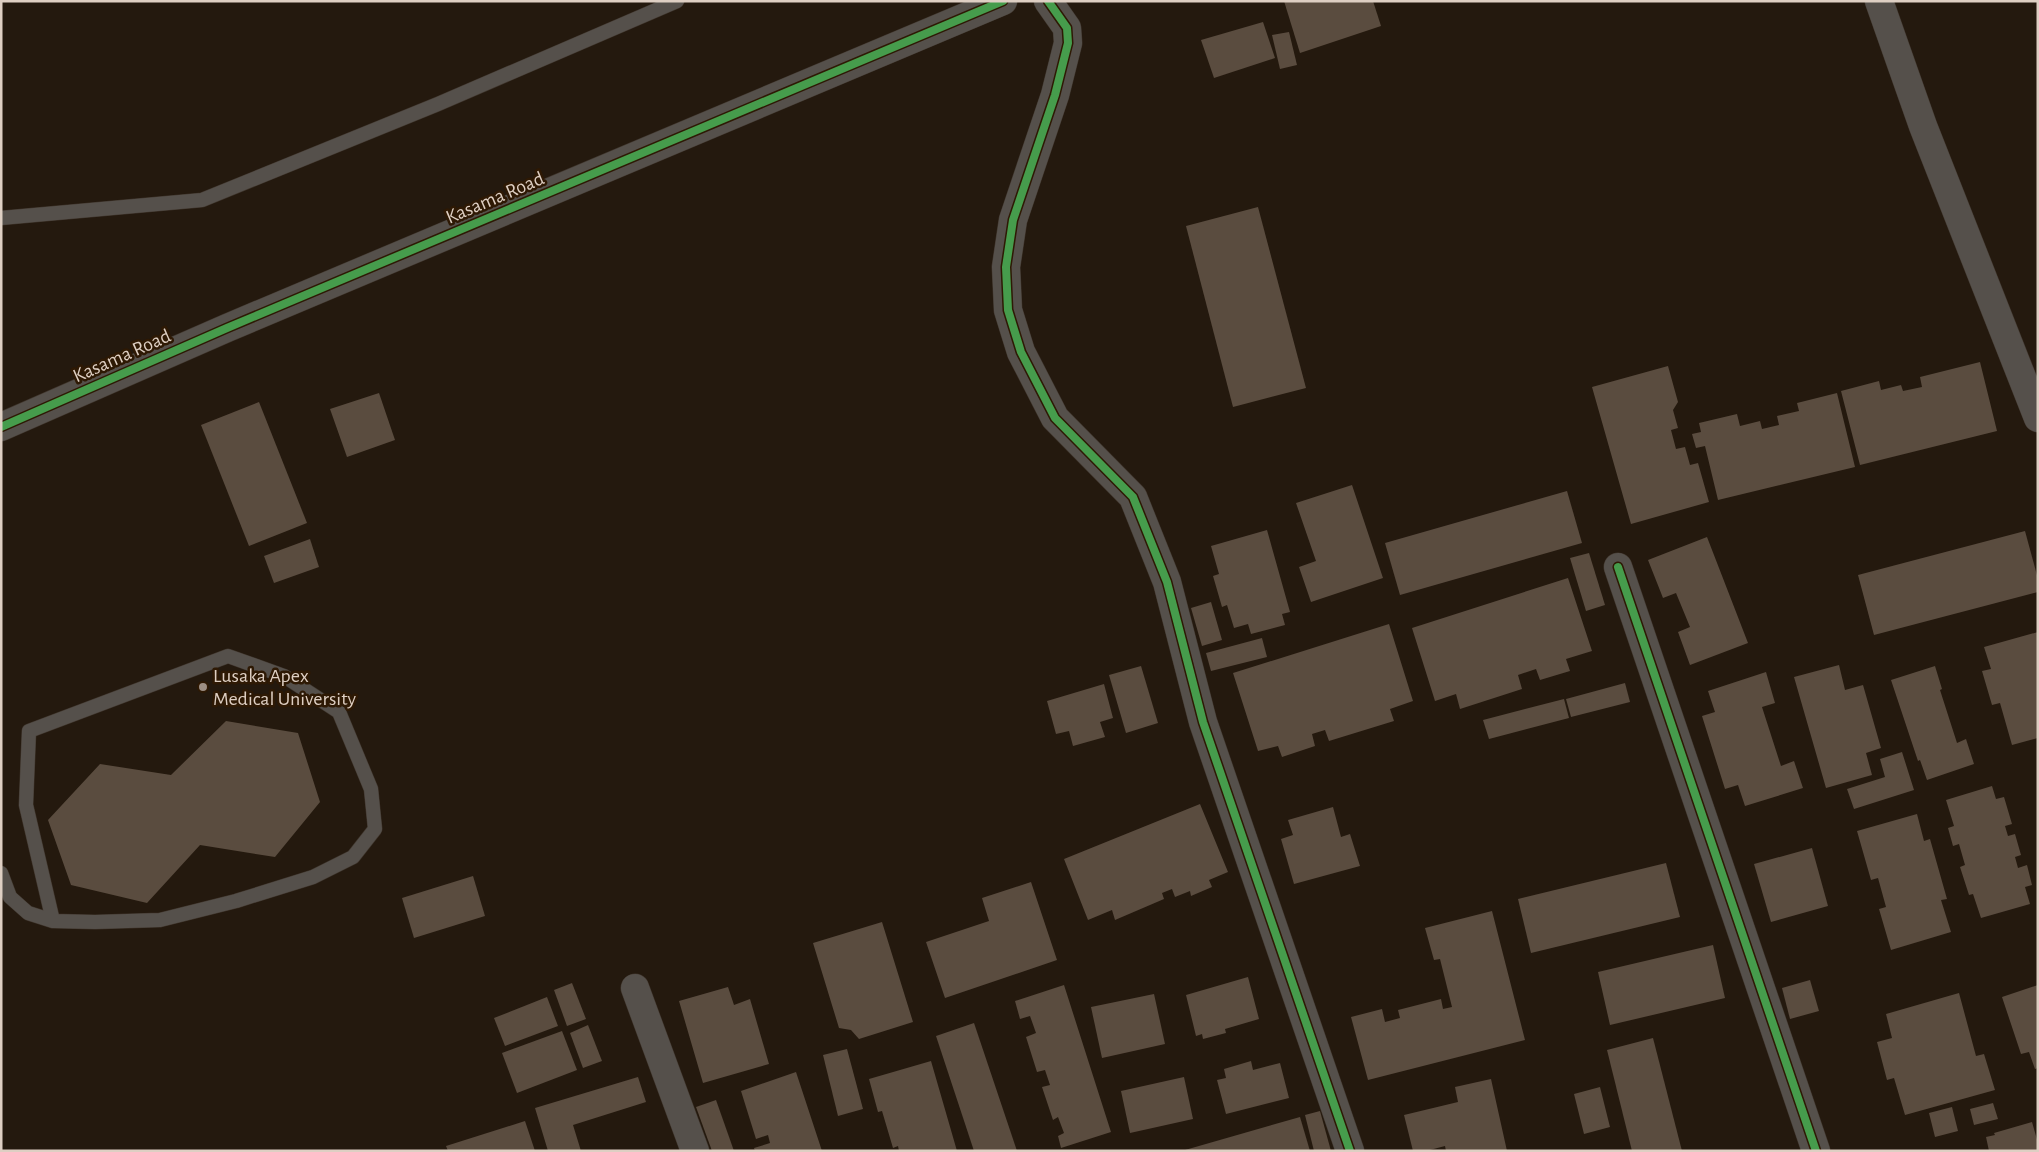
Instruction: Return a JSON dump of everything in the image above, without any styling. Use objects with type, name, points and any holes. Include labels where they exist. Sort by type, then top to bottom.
[{"type":"street","name":"Kasama Road","points":[[1,427],[246,320],[1003,1]]},
{"type":"street","points":[[1048,1],[1066,28],[1068,43],[1055,95],[1013,220],[1006,267],[1008,310],[1021,352],[1055,418],[1133,497],[1167,582],[1203,722],[1350,1151]]},
{"type":"street","points":[[1879,1],[1923,126],[2038,418]]},
{"type":"street","points":[[1618,567],[1816,1151]]},
{"type":"street","points":[[635,988],[695,1151]]},
{"type":"lane","points":[[1,218],[202,200],[438,104],[677,1]]},
{"type":"lane","points":[[1,874],[10,897],[28,913],[53,921],[95,922],[160,920],[236,901],[313,877],[353,857],[375,829],[371,789],[339,712],[284,676],[228,656],[29,731],[26,805],[53,921]]},
{"type":"building","points":[[1284,1],[1373,1],[1381,26],[1300,53]]},
{"type":"building","points":[[1263,22],[1275,58],[1214,78],[1201,40]]},
{"type":"building","points":[[1289,32],[1297,65],[1280,69],[1272,35]]},
{"type":"building","points":[[1258,207],[1306,388],[1233,407],[1186,226]]},
{"type":"building","points":[[1980,362],[1997,431],[1860,465],[1841,391],[1879,381],[1881,390],[1901,385],[1903,391],[1922,387],[1920,377]]},
{"type":"building","points":[[1668,366],[1678,402],[1673,410],[1678,428],[1671,430],[1676,449],[1685,447],[1690,465],[1698,463],[1709,502],[1631,524],[1592,387]]},
{"type":"building","points":[[379,393],[395,440],[347,457],[330,409]]},
{"type":"building","points":[[1837,393],[1855,467],[1718,500],[1705,446],[1696,448],[1692,434],[1701,432],[1699,423],[1737,414],[1740,426],[1760,421],[1762,429],[1779,425],[1777,416],[1799,411],[1797,403]]},
{"type":"building","points":[[259,402],[307,523],[249,546],[201,425]]},
{"type":"building","points":[[1352,485],[1383,578],[1311,602],[1299,567],[1316,561],[1296,503]]},
{"type":"building","points":[[1567,491],[1582,543],[1400,595],[1385,543]]},
{"type":"building","points":[[1267,530],[1290,612],[1282,614],[1285,625],[1251,634],[1248,624],[1234,628],[1227,605],[1222,607],[1213,576],[1219,574],[1211,546]]},
{"type":"building","points":[[2025,531],[2038,579],[2038,592],[1874,635],[1858,575]]},
{"type":"building","points":[[1707,537],[1748,643],[1690,665],[1678,632],[1690,627],[1676,593],[1663,598],[1648,560]]},
{"type":"building","points":[[310,539],[319,567],[274,583],[264,556]]},
{"type":"building","points":[[1589,553],[1605,605],[1586,611],[1570,558]]},
{"type":"building","points":[[1568,578],[1592,651],[1566,659],[1570,671],[1540,680],[1536,669],[1518,675],[1522,689],[1460,709],[1456,694],[1435,701],[1412,628]]},
{"type":"building","points":[[1211,602],[1222,640],[1202,646],[1191,608]]},
{"type":"building","points":[[1389,624],[1413,701],[1390,709],[1394,721],[1329,741],[1325,730],[1312,734],[1315,746],[1282,757],[1278,746],[1258,751],[1233,673]]},
{"type":"building","points":[[2038,632],[2038,738],[2012,745],[2000,703],[1992,705],[1982,671],[1991,669],[1984,647]]},
{"type":"building","points":[[1262,638],[1267,657],[1211,671],[1206,653]]},
{"type":"building","points":[[1839,665],[1845,690],[1863,685],[1881,748],[1866,753],[1872,775],[1826,788],[1794,677]]},
{"type":"building","points":[[1141,666],[1158,723],[1126,733],[1109,675]]},
{"type":"building","points":[[1935,666],[1942,689],[1940,690],[1957,743],[1966,739],[1974,764],[1927,780],[1920,760],[1918,761],[1891,680]]},
{"type":"building","points":[[1766,672],[1775,703],[1762,707],[1781,766],[1794,761],[1803,788],[1745,806],[1738,785],[1725,789],[1702,716],[1715,712],[1708,691]]},
{"type":"building","points":[[1625,683],[1630,702],[1571,717],[1566,699]]},
{"type":"building","points":[[1104,684],[1113,718],[1100,722],[1105,737],[1073,746],[1069,731],[1056,734],[1047,701]]},
{"type":"building","points":[[1564,699],[1569,718],[1489,739],[1483,720]]},
{"type":"building","points":[[226,721],[298,733],[320,802],[275,857],[200,845],[147,903],[71,885],[48,820],[100,764],[171,775]]},
{"type":"building","points":[[1902,752],[1914,790],[1854,809],[1847,789],[1885,777],[1880,759]]},
{"type":"building","points":[[1992,786],[1996,799],[2004,797],[2012,824],[2005,826],[2008,836],[2015,834],[2021,855],[2015,857],[2018,868],[2027,865],[2032,885],[2025,887],[2030,904],[1981,918],[1973,894],[1969,895],[1960,867],[1965,865],[1959,844],[1953,846],[1948,828],[1954,826],[1946,800]]},
{"type":"building","points":[[1200,804],[1228,872],[1209,880],[1212,887],[1191,896],[1190,891],[1175,897],[1172,889],[1162,893],[1164,899],[1115,920],[1112,910],[1088,920],[1064,859]]},
{"type":"building","points":[[1333,807],[1341,837],[1350,834],[1360,866],[1294,884],[1281,839],[1293,835],[1288,820]]},
{"type":"building","points":[[1917,814],[1924,841],[1930,839],[1947,899],[1941,900],[1951,932],[1891,950],[1879,909],[1886,907],[1878,878],[1871,880],[1857,831]]},
{"type":"building","points":[[1812,848],[1828,906],[1771,922],[1754,864]]},
{"type":"building","points":[[1666,863],[1680,917],[1531,953],[1518,899]]},
{"type":"building","points":[[473,876],[485,916],[414,938],[402,898]]},
{"type":"building","points":[[1031,882],[1057,960],[945,998],[926,942],[989,921],[982,898]]},
{"type":"building","points":[[1492,911],[1525,1040],[1368,1080],[1351,1017],[1382,1009],[1385,1022],[1400,1018],[1398,1010],[1441,999],[1443,1009],[1452,1007],[1440,959],[1434,960],[1425,928]]},
{"type":"building","points":[[882,922],[913,1022],[859,1039],[851,1030],[839,1028],[813,943]]},
{"type":"building","points":[[1713,945],[1725,998],[1610,1025],[1598,972]]},
{"type":"building","points":[[1248,977],[1259,1019],[1225,1029],[1226,1033],[1203,1039],[1202,1034],[1196,1036],[1186,995]]},
{"type":"building","points":[[1810,980],[1819,1011],[1790,1019],[1782,988]]},
{"type":"building","points":[[572,983],[586,1019],[567,1026],[554,990]]},
{"type":"building","points":[[1064,985],[1111,1132],[1061,1148],[1058,1136],[1064,1133],[1058,1117],[1053,1120],[1042,1087],[1050,1085],[1045,1070],[1037,1072],[1026,1037],[1036,1033],[1030,1016],[1020,1019],[1015,1001]]},
{"type":"building","points":[[2038,985],[2038,1068],[2035,1069],[2029,1052],[2021,1054],[2002,997]]},
{"type":"building","points":[[728,987],[734,1005],[750,999],[769,1064],[703,1083],[679,1001]]},
{"type":"building","points":[[1959,993],[1976,1056],[1984,1054],[1995,1090],[1905,1115],[1894,1078],[1887,1080],[1877,1042],[1892,1038],[1886,1014]]},
{"type":"building","points":[[1154,994],[1165,1044],[1102,1058],[1091,1007]]},
{"type":"building","points":[[547,997],[558,1026],[505,1046],[494,1018]]},
{"type":"building","points":[[974,1023],[1017,1151],[974,1151],[936,1036]]},
{"type":"building","points":[[588,1025],[602,1061],[583,1068],[570,1033]]},
{"type":"building","points":[[562,1031],[577,1070],[517,1093],[502,1053]]},
{"type":"building","points":[[1653,1038],[1682,1151],[1632,1151],[1607,1050]]},
{"type":"building","points":[[847,1049],[863,1109],[838,1116],[823,1055]]},
{"type":"building","points":[[931,1061],[957,1151],[899,1151],[898,1146],[893,1148],[882,1111],[878,1112],[869,1079]]},
{"type":"building","points":[[1251,1061],[1253,1070],[1280,1063],[1289,1098],[1226,1114],[1217,1080],[1226,1078],[1224,1069]]},
{"type":"building","points":[[796,1072],[822,1151],[755,1151],[754,1148],[770,1143],[768,1135],[756,1139],[741,1091]]},
{"type":"building","points":[[638,1077],[646,1102],[573,1125],[581,1151],[548,1151],[535,1108]]},
{"type":"building","points":[[1184,1077],[1193,1119],[1130,1133],[1121,1091]]},
{"type":"building","points":[[1491,1079],[1507,1151],[1446,1151],[1445,1146],[1426,1151],[1413,1151],[1404,1115],[1458,1102],[1455,1087]]},
{"type":"building","points":[[1600,1087],[1610,1127],[1584,1134],[1574,1094]]},
{"type":"building","points":[[716,1100],[734,1151],[712,1151],[696,1107]]},
{"type":"building","points":[[1993,1103],[1998,1119],[1974,1125],[1970,1109]]},
{"type":"building","points":[[1952,1107],[1958,1131],[1935,1137],[1929,1113]]},
{"type":"building","points":[[1320,1111],[1331,1151],[1314,1151],[1305,1115]]},
{"type":"building","points":[[1300,1117],[1310,1151],[1185,1151],[1185,1150]]},
{"type":"building","points":[[525,1121],[535,1151],[448,1151],[446,1146]]},
{"type":"building","points":[[2032,1122],[2038,1143],[2038,1151],[1989,1151],[1986,1137]]},
{"type":"cycle path","points":[[1,427],[227,328],[1003,1]]},
{"type":"cycle path","points":[[1048,1],[1067,28],[1068,43],[1055,95],[1013,220],[1006,267],[1008,310],[1021,352],[1055,418],[1133,497],[1167,582],[1203,722],[1350,1151]]},
{"type":"cycle path","points":[[1618,567],[1816,1151]]},
{"type":"place","name":"Lusaka Apex Medical University","points":[[203,687]]}]
